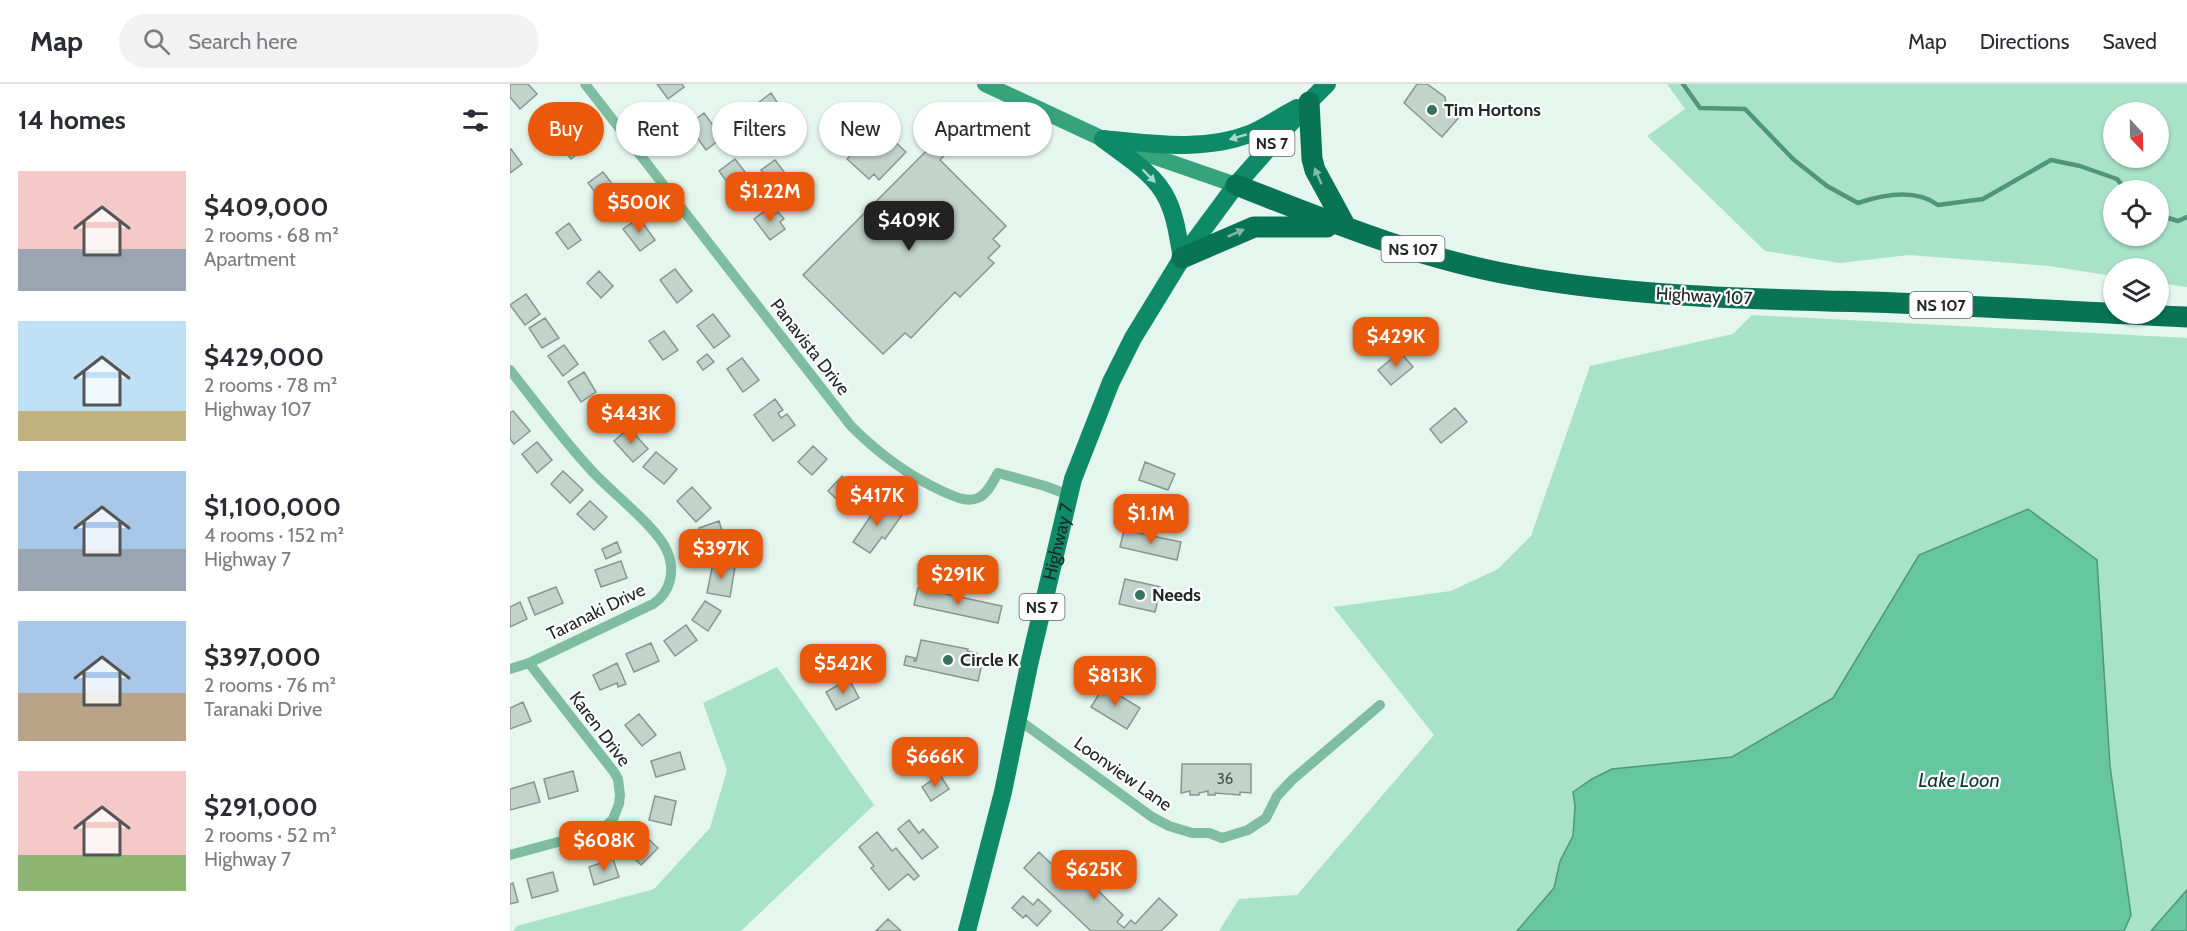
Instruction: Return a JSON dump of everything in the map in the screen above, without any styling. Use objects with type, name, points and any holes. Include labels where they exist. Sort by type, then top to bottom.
[{"type":"highway","points":[[1182,258],[1254,226],[1346,227],[1315,170],[1312,159],[1309,102]]},
{"type":"highway","name":"Highway 107","points":[[1236,185],[1372,237],[1480,268],[1517,276],[1616,290],[1696,297],[2187,317]]},
{"type":"main road","points":[[985,84],[1103,140],[1236,185]]},
{"type":"main road","name":"NS 7","points":[[1236,185],[1327,84]]},
{"type":"main road","points":[[1103,140],[1175,146],[1208,144],[1252,132],[1309,102]]},
{"type":"main road","points":[[1103,140],[1140,168],[1160,187],[1172,210],[1182,258]]},
{"type":"main road","name":"Highway 7","points":[[967,931],[1003,792],[1029,665],[1069,495],[1084,447],[1133,338],[1182,258],[1236,185]]},
{"type":"street","name":"Panavista Drive","points":[[585,84],[851,426],[882,455],[926,483],[965,500],[982,496],[998,473],[1069,495]]},
{"type":"street","name":"Taranaki Drive","points":[[510,370],[592,472],[661,540],[672,565],[668,586],[663,596],[653,604],[529,663],[510,669]]},
{"type":"street","name":"Karen Drive","points":[[510,855],[602,830],[613,819],[620,795],[614,772],[529,663]]},
{"type":"street","name":"Loonview Lane","points":[[1018,720],[1152,817],[1169,826],[1192,833],[1209,833],[1222,838],[1248,830],[1266,818],[1277,796],[1292,780],[1380,705]]},
{"type":"shaded area","points":[[1667,84],[2187,84],[2187,287],[2169,284],[2169,258],[2103,258],[2103,274],[2049,266],[1909,255],[1840,263],[1765,251],[1647,136],[1685,109]]},
{"type":"shaded area","points":[[1752,315],[2187,338],[2187,890],[2151,931],[2124,931],[2131,914],[2110,766],[2097,560],[1854,664],[1833,698],[1732,757],[1657,764],[1575,806],[1573,836],[1559,861],[1554,888],[1517,931],[1219,931],[1239,899],[1297,895],[1434,735],[1333,607],[1451,591],[1498,569],[1531,536],[1590,366],[1733,334]]},
{"type":"shaded area","points":[[777,667],[874,805],[741,931],[513,931],[517,926],[654,889],[710,828],[727,770],[703,703]]},
{"type":"water","name":"Lake Loon","points":[[2028,509],[2097,560],[2110,766],[2131,915],[2124,931],[1517,931],[1554,888],[1560,861],[1573,836],[1575,806],[1573,792],[1612,769],[1732,757],[1833,698],[1919,555]]},
{"type":"water","points":[[2187,890],[2187,931],[2151,931]]},
{"type":"building","points":[[510,84],[528,84],[537,94],[520,109],[510,97]]},
{"type":"building","points":[[657,84],[682,84],[684,87],[668,99]]},
{"type":"building","name":"Tim Hortons","points":[[1417,84],[1427,84],[1445,97],[1446,104],[1461,115],[1442,137],[1404,103]]},
{"type":"building","points":[[771,93],[777,102],[759,102]]},
{"type":"building","points":[[704,113],[712,124],[712,146],[706,150],[700,142],[700,116]]},
{"type":"building","points":[[901,147],[906,152],[879,180],[874,174],[869,179],[847,159],[850,156],[901,156]]},
{"type":"building","points":[[510,150],[522,164],[510,173]]},
{"type":"building","points":[[921,156],[944,156],[940,160],[1006,226],[993,239],[1000,246],[988,258],[994,263],[960,297],[955,292],[911,338],[905,333],[883,354],[803,275]]},
{"type":"building","points":[[735,159],[752,181],[735,193],[719,171]]},
{"type":"building","points":[[775,160],[785,173],[771,183],[761,170]]},
{"type":"building","points":[[603,172],[619,193],[604,204],[588,183]]},
{"type":"building","points":[[770,207],[775,214],[778,212],[784,219],[780,222],[785,229],[770,240],[754,219]]},
{"type":"building","points":[[639,218],[655,240],[640,251],[623,229]]},
{"type":"building","points":[[569,223],[581,240],[568,249],[556,233]]},
{"type":"building","points":[[675,269],[692,291],[677,303],[660,280]]},
{"type":"building","points":[[599,271],[613,286],[601,298],[587,283]]},
{"type":"building","points":[[526,294],[540,314],[525,325],[510,305]]},
{"type":"building","points":[[713,314],[730,336],[714,348],[697,326]]},
{"type":"building","points":[[545,318],[559,338],[542,348],[529,328]]},
{"type":"building","points":[[664,331],[678,350],[663,360],[649,341]]},
{"type":"building","points":[[564,345],[578,364],[563,376],[548,356]]},
{"type":"building","points":[[1400,352],[1413,367],[1391,385],[1378,370]]},
{"type":"building","points":[[707,354],[714,362],[703,370],[697,362]]},
{"type":"building","points":[[742,358],[759,380],[743,392],[727,369]]},
{"type":"building","points":[[584,372],[596,392],[581,402],[568,382]]},
{"type":"building","points":[[604,396],[623,418],[608,431],[589,410]]},
{"type":"building","points":[[775,399],[783,410],[778,413],[781,418],[787,414],[795,425],[773,441],[754,415]]},
{"type":"building","points":[[1455,408],[1467,422],[1441,443],[1430,429]]},
{"type":"building","points":[[513,411],[530,431],[514,444],[510,439],[510,413]]},
{"type":"building","points":[[629,428],[648,449],[633,462],[614,441]]},
{"type":"building","points":[[537,442],[552,460],[537,473],[522,454]]},
{"type":"building","points":[[813,446],[827,459],[812,475],[798,462]]},
{"type":"building","points":[[656,452],[677,469],[664,484],[643,467]]},
{"type":"building","points":[[1145,462],[1175,474],[1168,490],[1139,480]]},
{"type":"building","points":[[563,471],[583,490],[570,503],[551,484]]},
{"type":"building","points":[[842,476],[859,493],[845,507],[828,491]]},
{"type":"building","points":[[692,487],[711,508],[696,522],[677,501]]},
{"type":"building","points":[[590,501],[607,517],[594,530],[577,514]]},
{"type":"building","points":[[881,501],[902,515],[885,539],[882,537],[870,553],[853,542]]},
{"type":"building","points":[[719,521],[728,551],[709,557],[699,528]]},
{"type":"building","points":[[1124,530],[1181,542],[1177,560],[1120,547]]},
{"type":"building","points":[[617,542],[621,552],[606,559],[602,549]]},
{"type":"building","points":[[621,561],[627,578],[601,587],[595,570]]},
{"type":"building","points":[[713,563],[735,567],[730,597],[707,593]]},
{"type":"building","name":"Needs","points":[[1125,579],[1161,587],[1155,612],[1119,604]]},
{"type":"building","points":[[556,587],[563,603],[535,615],[528,598]]},
{"type":"building","points":[[918,588],[1002,606],[998,623],[914,605]]},
{"type":"building","points":[[705,601],[721,611],[708,631],[692,620]]},
{"type":"building","points":[[520,602],[527,619],[510,627],[510,607]]},
{"type":"building","points":[[686,625],[697,640],[675,656],[664,641]]},
{"type":"building","points":[[921,640],[968,649],[967,651],[977,653],[974,666],[981,668],[978,681],[904,665],[906,656],[915,658],[914,661],[916,661]]},
{"type":"building","points":[[651,643],[659,661],[634,672],[626,654]]},
{"type":"building","points":[[617,663],[626,684],[618,687],[617,683],[600,690],[593,675]]},
{"type":"building","points":[[849,679],[859,698],[836,710],[826,692]]},
{"type":"building","points":[[1104,686],[1140,708],[1127,729],[1091,707]]},
{"type":"building","points":[[523,702],[531,721],[510,729],[510,708]]},
{"type":"building","points":[[639,714],[656,735],[642,746],[625,725]]},
{"type":"building","points":[[680,752],[685,769],[656,777],[651,761]]},
{"type":"building","points":[[1182,764],[1251,764],[1251,793],[1208,795],[1208,791],[1199,793],[1199,795],[1190,795],[1190,791],[1181,793]]},
{"type":"building","points":[[573,771],[578,791],[549,799],[544,779]]},
{"type":"building","points":[[940,775],[949,789],[931,801],[922,787]]},
{"type":"building","points":[[534,782],[540,802],[510,810],[510,789]]},
{"type":"building","points":[[655,796],[676,801],[671,825],[649,820]]},
{"type":"building","points":[[909,820],[919,833],[923,829],[938,847],[922,859],[898,829]]},
{"type":"building","points":[[877,832],[892,851],[896,848],[919,876],[914,880],[908,874],[889,890],[871,868],[874,866],[859,847]]},
{"type":"building","points":[[642,833],[658,848],[641,865],[626,850]]},
{"type":"building","points":[[1039,852],[1065,877],[1071,871],[1074,873],[1077,870],[1123,915],[1117,922],[1124,928],[1131,920],[1135,924],[1159,898],[1177,915],[1161,931],[1091,931],[1024,868]]},
{"type":"building","points":[[613,859],[619,877],[594,885],[589,867]]},
{"type":"building","points":[[553,872],[558,891],[532,898],[527,879]]},
{"type":"building","points":[[513,883],[518,902],[510,904],[510,884]]},
{"type":"building","points":[[1023,896],[1033,905],[1038,899],[1051,911],[1037,926],[1026,915],[1023,918],[1012,908]]},
{"type":"building","points":[[888,919],[901,931],[876,931]]},
{"type":"waterway","points":[[1683,84],[1700,108],[1745,109],[1793,159],[1827,186],[1858,203],[1898,195],[1919,196],[1938,205],[1983,199],[2051,160],[2080,166],[2118,180]]},
{"type":"waterway","points":[[2169,218],[2178,221],[2187,217]]},
{"type":"place","name":"Tim Hortons","points":[[1432,110]]},
{"type":"place","name":"Needs","points":[[1140,595]]},
{"type":"place","name":"Circle K","points":[[948,660]]}]
